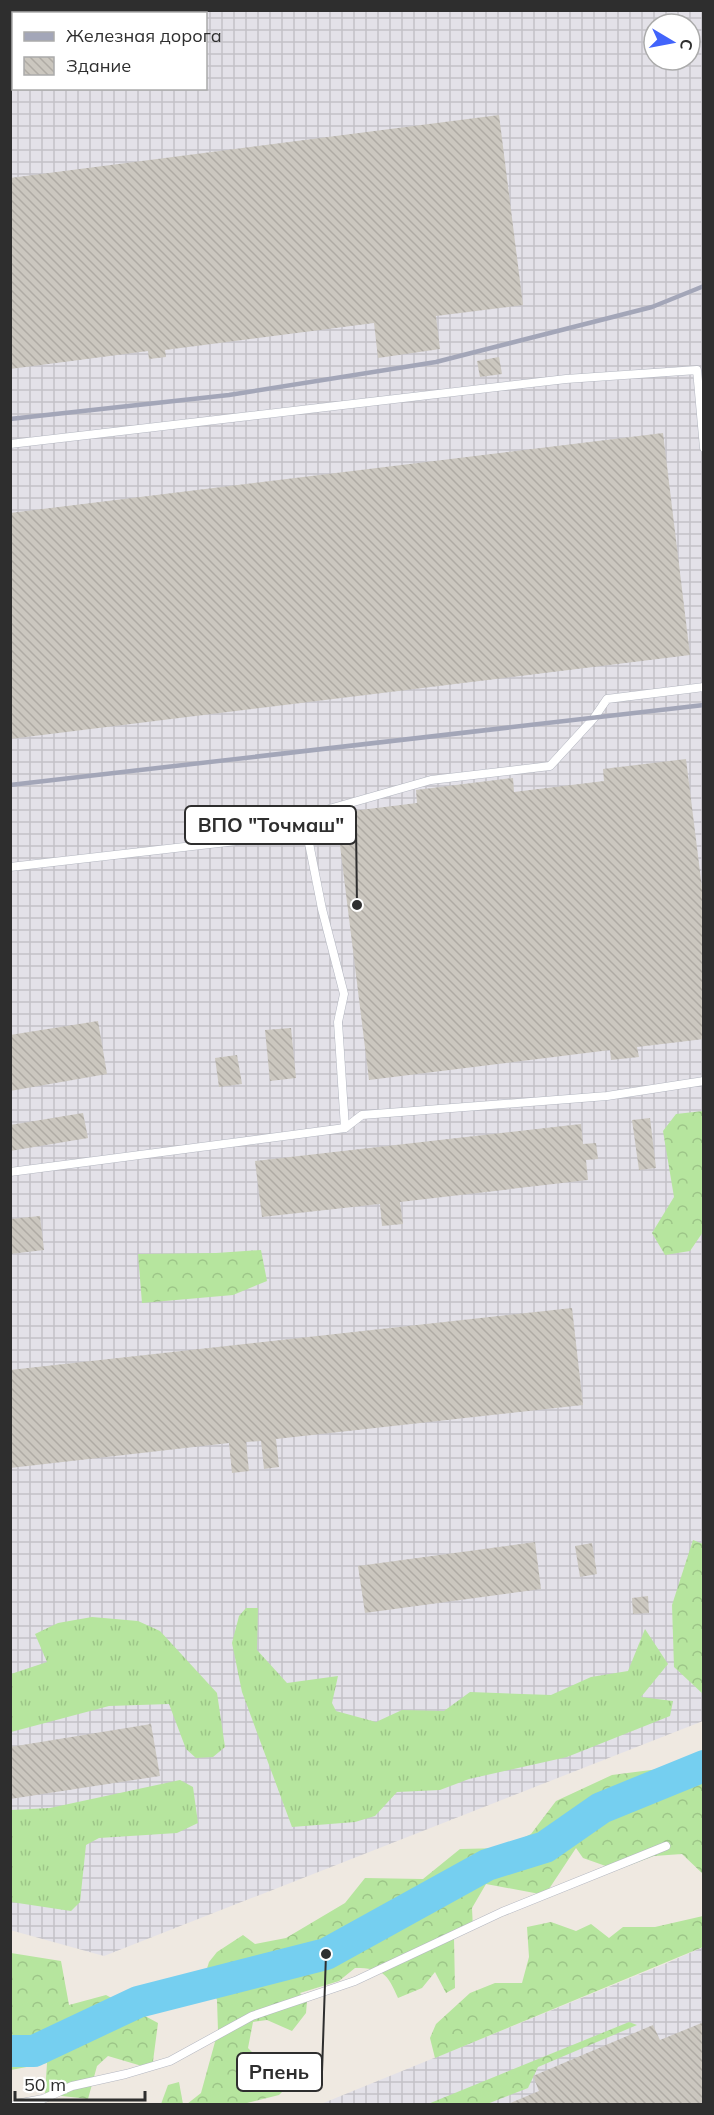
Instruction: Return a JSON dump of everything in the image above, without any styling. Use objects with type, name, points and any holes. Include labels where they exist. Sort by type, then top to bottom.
[{"type":"lane","points":[[10,444],[566,379],[697,370],[704,448]]},
{"type":"lane","points":[[10,867],[307,833],[329,808],[431,780],[550,766],[594,718],[607,699],[704,687]]},
{"type":"lane","points":[[307,833],[322,909],[344,994],[338,1022],[345,1128]]},
{"type":"lane","points":[[10,1172],[345,1128],[362,1115],[607,1096],[704,1082]]},
{"type":"lane","points":[[16,2104],[43,2099],[72,2086],[170,2061],[252,2016],[355,1981],[502,1912],[666,1846]]},
{"type":"shaded area","points":[[44,11],[703,11],[703,1721],[104,1956],[10,1930],[10,70],[12,70],[12,90],[207,90],[207,12]]},
{"type":"shaded area","points":[[703,1947],[703,2104],[321,2104],[665,1964]]},
{"type":"green space","points":[[703,1111],[703,1232],[690,1251],[665,1255],[652,1233],[674,1197],[663,1131],[676,1114]]},
{"type":"green space","points":[[261,1250],[267,1281],[233,1295],[142,1303],[138,1254]]},
{"type":"green space","points":[[693,1540],[703,1544],[703,1694],[674,1667],[672,1605]]},
{"type":"green space","points":[[246,1608],[258,1608],[257,1650],[287,1683],[338,1676],[332,1703],[336,1711],[376,1722],[402,1710],[444,1711],[470,1692],[551,1695],[591,1677],[628,1671],[645,1629],[668,1664],[641,1697],[673,1701],[670,1716],[567,1757],[469,1779],[440,1790],[397,1792],[375,1816],[355,1822],[292,1827],[242,1692],[232,1643],[239,1616]]},
{"type":"green space","points":[[92,1617],[138,1621],[160,1631],[217,1693],[225,1747],[213,1757],[196,1758],[186,1749],[169,1704],[109,1706],[11,1732],[11,1674],[47,1662],[35,1634],[58,1623]]},
{"type":"green space","points":[[703,1750],[703,1874],[682,1854],[654,1856],[617,1870],[583,1858],[576,1848],[545,1895],[486,1884],[472,1908],[473,1929],[454,1938],[455,1988],[446,1993],[435,1972],[422,1988],[398,1998],[391,1983],[383,1974],[372,1969],[355,1968],[339,1981],[300,1993],[307,2001],[306,2013],[292,2031],[267,2020],[253,2022],[248,2048],[255,2055],[293,2055],[311,2063],[279,2095],[243,2104],[187,2104],[201,2093],[218,2031],[217,2000],[206,1976],[209,1962],[217,1952],[243,1935],[255,1944],[286,1938],[345,1903],[365,1878],[423,1879],[460,1849],[503,1848],[531,1834],[556,1801],[612,1775],[674,1767]]},
{"type":"green space","points":[[180,1780],[193,1787],[198,1823],[177,1833],[99,1838],[86,1845],[80,1902],[71,1911],[11,1902],[11,1810],[50,1808]]},
{"type":"green space","points":[[703,1916],[703,1947],[435,2058],[430,2038],[436,2024],[470,1993],[495,1983],[522,1983],[529,1957],[527,1927],[551,1922],[576,1931],[591,1924],[609,1938],[623,1927],[655,1927]]},
{"type":"green space","points":[[11,1953],[61,1961],[69,2005],[106,1995],[158,2023],[152,2069],[108,2056],[97,2066],[88,2099],[45,2094],[47,2063],[11,2070]]},
{"type":"green space","points":[[629,2022],[637,2025],[538,2067],[528,2088],[487,2104],[428,2104]]},
{"type":"green space","points":[[179,2082],[183,2104],[161,2104],[168,2085]]},
{"type":"building","points":[[53,10],[105,10],[105,12],[53,12]]},
{"type":"building","points":[[499,115],[523,305],[436,316],[440,349],[378,358],[374,323],[165,350],[166,357],[149,359],[148,351],[10,369],[10,178]]},
{"type":"building","points":[[499,357],[502,374],[480,377],[477,361]]},
{"type":"building","points":[[663,433],[690,655],[10,739],[10,513]]},
{"type":"building","points":[[686,759],[704,904],[704,1039],[637,1047],[639,1057],[611,1060],[610,1050],[369,1080],[336,813],[417,803],[416,790],[513,778],[514,792],[604,781],[603,769]]},
{"type":"building","points":[[98,1021],[107,1074],[10,1091],[10,1035]]},
{"type":"building","points":[[291,1028],[296,1078],[270,1081],[265,1030]]},
{"type":"building","points":[[237,1055],[242,1084],[219,1087],[215,1058]]},
{"type":"building","points":[[83,1113],[88,1138],[10,1151],[10,1125]]},
{"type":"building","points":[[650,1118],[656,1168],[639,1170],[632,1120]]},
{"type":"building","points":[[581,1124],[583,1144],[596,1143],[598,1159],[586,1160],[588,1180],[400,1202],[403,1224],[382,1226],[380,1204],[262,1217],[255,1161]]},
{"type":"building","points":[[40,1216],[44,1250],[10,1254],[10,1219]]},
{"type":"building","points":[[572,1308],[583,1405],[276,1439],[279,1467],[264,1469],[261,1441],[246,1442],[249,1471],[232,1473],[229,1443],[10,1468],[10,1370]]},
{"type":"building","points":[[535,1542],[541,1589],[365,1613],[358,1566]]},
{"type":"building","points":[[592,1543],[597,1574],[580,1577],[575,1546]]},
{"type":"building","points":[[648,1596],[649,1613],[633,1614],[632,1598]]},
{"type":"building","points":[[151,1724],[160,1776],[10,1799],[10,1747]]},
{"type":"building","points":[[704,2022],[704,2104],[508,2104],[539,2091],[533,2076],[653,2025],[660,2040]]},
{"type":"waterway","points":[[10,2051],[34,2051],[138,2002],[326,1954],[487,1865],[545,1847],[601,1808],[704,1766]]},
{"type":"railway","points":[[10,419],[229,395],[436,362],[652,307],[704,286]]},
{"type":"railway","points":[[10,785],[704,705]]},
{"type":"place","name":"ВПО \"Точмаш\"","points":[[357,905]]},
{"type":"place","name":"Рпень","points":[[326,1954]]}]
